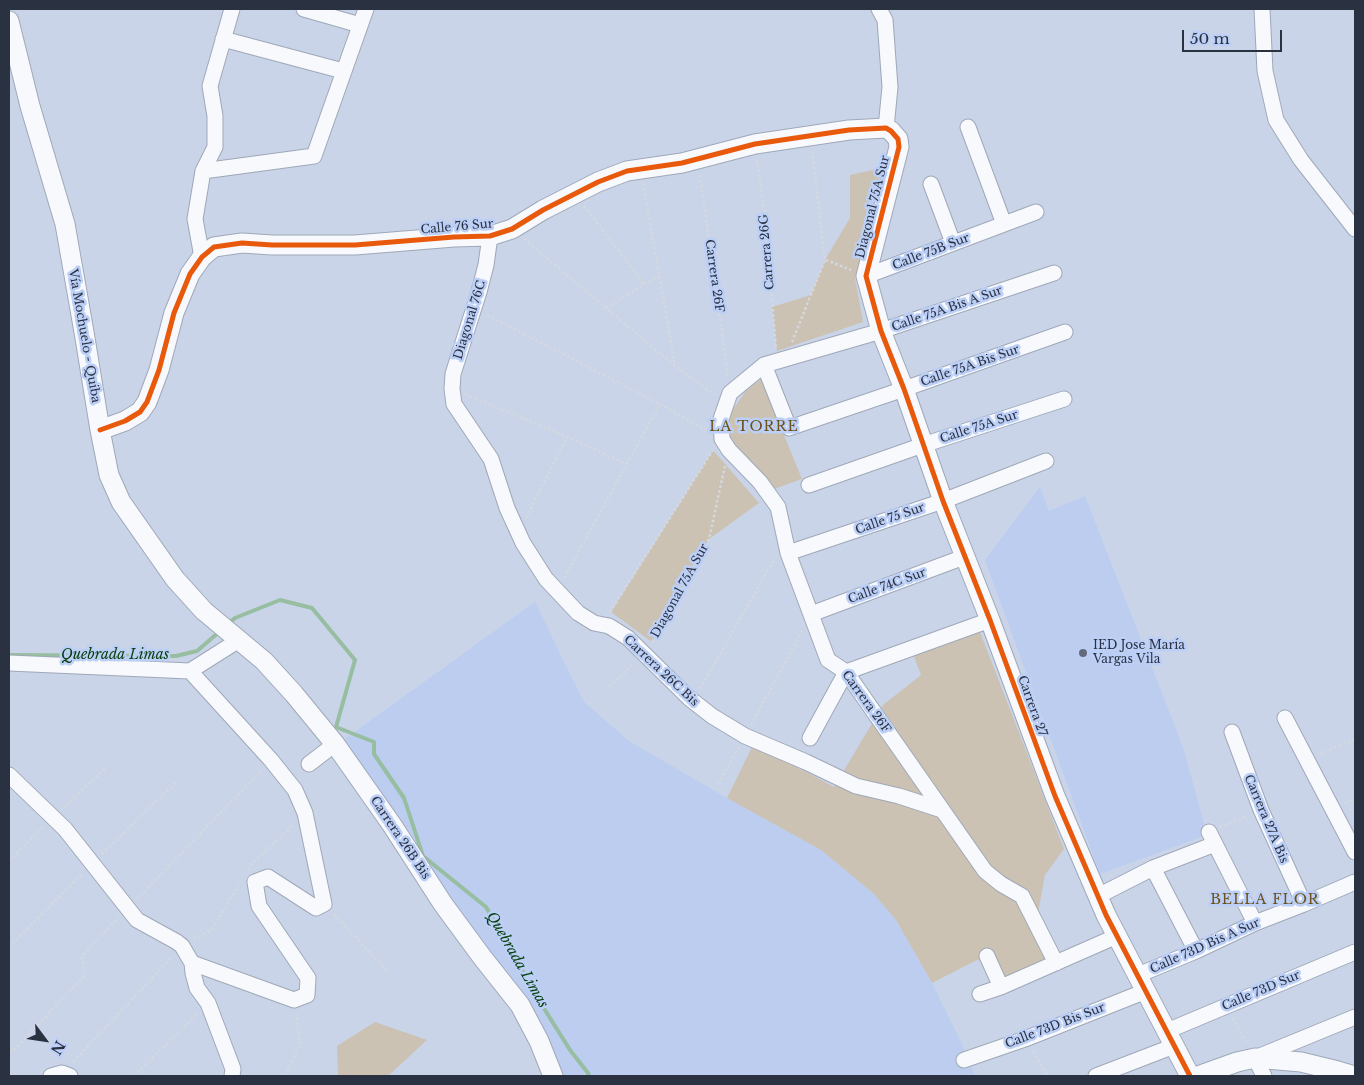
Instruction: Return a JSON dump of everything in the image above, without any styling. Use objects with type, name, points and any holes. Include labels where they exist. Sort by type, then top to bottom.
[{"type":"street","points":[[100,430],[125,421],[140,412],[148,402],[159,370],[174,313],[190,274],[202,256],[195,219],[203,171],[214,147],[215,116],[210,86],[232,9]]},
{"type":"street","points":[[304,9],[360,25]]},
{"type":"street","points":[[203,171],[314,156],[366,9]]},
{"type":"street","points":[[879,9],[885,20],[890,87],[886,128]]},
{"type":"street","points":[[1262,9],[1265,71],[1276,120],[1301,160],[1355,229]]},
{"type":"street","name":"Vía Mochuelo - Quiba","points":[[9,20],[30,106],[65,224],[109,475],[121,502],[175,579],[204,611],[229,632]]},
{"type":"street","points":[[223,39],[343,71]]},
{"type":"street","points":[[968,127],[1004,224]]},
{"type":"street","name":"Calle 76 Sur","points":[[202,256],[214,248],[242,243],[356,245],[490,236],[512,229],[543,210],[598,182],[626,171],[682,163],[755,144],[849,130],[886,128]]},
{"type":"street","name":"Diagonal 75A Sur","points":[[881,331],[866,276],[899,147],[898,139],[886,128]]},
{"type":"street","points":[[931,184],[953,243]]},
{"type":"street","name":"Calle 75B Sur","points":[[866,276],[1036,212]]},
{"type":"street","name":"Diagonal 76C","points":[[453,396],[453,374],[486,265],[490,236]]},
{"type":"street","name":"Calle 75A Bis A Sur","points":[[728,399],[776,361],[881,331],[1054,273]]},
{"type":"street","name":"Carrera 27","points":[[881,331],[904,389],[943,501],[990,620],[1055,796],[1117,936],[1190,1076]]},
{"type":"street","name":"Calle 75A Bis Sur","points":[[776,361],[789,428],[1065,332]]},
{"type":"street","name":"Carrera 26C Bis","points":[[453,396],[490,459],[506,508],[523,543],[546,580],[578,613],[594,623],[609,626],[628,638],[693,701],[712,716],[745,736],[856,786],[898,796],[942,810]]},
{"type":"street","name":"Calle 75A Sur","points":[[809,485],[1064,398]]},
{"type":"street","points":[[725,444],[721,419],[728,399]]},
{"type":"street","name":"Carrera 26F","points":[[725,444],[760,482],[778,507],[788,553],[828,660],[846,672],[985,871],[1022,896],[1056,963]]},
{"type":"street","name":"Calle 75 Sur","points":[[788,553],[943,501],[1046,461]]},
{"type":"street","name":"Calle 74C Sur","points":[[811,614],[964,557]]},
{"type":"street","points":[[810,738],[846,672],[990,620]]},
{"type":"street","points":[[190,671],[229,632]]},
{"type":"street","name":"Carrera 26B Bis","points":[[229,632],[264,661],[335,744],[392,824],[443,904],[520,1005],[539,1041],[554,1076]]},
{"type":"street","points":[[9,663],[190,671],[271,760],[295,790],[306,813],[324,904],[316,908],[268,877],[255,882],[258,906],[308,978],[308,995],[294,1000],[192,963]]},
{"type":"street","points":[[1285,718],[1355,852]]},
{"type":"street","name":"Carrera 27A Bis","points":[[1232,732],[1261,810],[1304,904]]},
{"type":"street","points":[[309,764],[335,744]]},
{"type":"street","points":[[9,775],[65,829],[137,920],[182,946],[192,963],[196,988],[208,1003],[233,1069],[232,1076]]},
{"type":"street","points":[[1098,896],[1212,838],[1255,923]]},
{"type":"street","points":[[1153,868],[1196,950]]},
{"type":"street","name":"Calle 73D Bis A Sur","points":[[1142,983],[1196,950],[1255,923],[1355,882]]},
{"type":"street","points":[[980,994],[1001,987],[1117,936]]},
{"type":"street","name":"Calle 73D Sur","points":[[1096,1076],[1170,1038],[1226,1005],[1355,952]]},
{"type":"street","points":[[987,956],[1001,987]]},
{"type":"street","name":"Calle 73D Bis Sur","points":[[964,1060],[1025,1039],[1142,983]]},
{"type":"street","points":[[1198,1076],[1236,1062],[1255,1058],[1355,1017]]},
{"type":"street","points":[[1255,1058],[1301,1062],[1333,1072],[1355,1076]]},
{"type":"street","points":[[1255,1058],[1264,1076]]},
{"type":"street","points":[[51,1076],[62,1074],[70,1076]]},
{"type":"path","points":[[776,361],[825,260],[810,136]]},
{"type":"path","points":[[641,169],[675,366]]},
{"type":"path","points":[[575,194],[644,284]]},
{"type":"path","points":[[512,229],[675,366],[728,399]]},
{"type":"path","points":[[825,260],[866,276]]},
{"type":"path","points":[[606,308],[644,284],[660,277]]},
{"type":"path","points":[[474,308],[660,404],[725,444]]},
{"type":"path","points":[[453,396],[567,437],[627,464]]},
{"type":"path","points":[[557,590],[660,404]]},
{"type":"path","points":[[518,533],[567,437]]},
{"type":"path","points":[[603,625],[713,450],[725,444]]},
{"type":"path","points":[[693,701],[772,563],[788,553]]},
{"type":"path","points":[[718,784],[811,614]]},
{"type":"path","points":[[1307,760],[1355,739]]},
{"type":"path","points":[[1212,838],[1261,810]]},
{"type":"path","points":[[324,904],[388,973]]},
{"type":"path","points":[[285,1076],[300,1044],[294,1000]]},
{"type":"path","points":[[134,1076],[208,1003]]},
{"type":"path","points":[[1226,1005],[1255,1058]]},
{"type":"path","points":[[1025,1039],[1047,1076]]},
{"type":"shaded area","points":[[886,167],[855,278],[863,322],[777,351],[772,307],[811,295],[825,260],[850,218],[850,175]]},
{"type":"shaded area","points":[[761,379],[802,479],[774,489],[732,448],[728,427],[731,412],[746,391]]},
{"type":"shaded area","points":[[713,450],[759,503],[709,539],[652,642],[611,612]]},
{"type":"shaded area","name":"IED Jose María Vargas Vila","points":[[1040,487],[1049,511],[1085,496],[1183,747],[1207,835],[1100,874],[985,560]]},
{"type":"shaded area","points":[[535,602],[583,701],[629,741],[821,850],[874,894],[896,920],[932,983],[975,1076],[564,1076],[524,1003],[456,910],[342,741]]},
{"type":"shaded area","points":[[980,632],[1064,849],[1045,875],[1038,913],[1057,957],[994,988],[979,959],[932,983],[896,920],[874,894],[821,850],[727,798],[754,743],[834,787],[883,705],[921,675],[913,654]]},
{"type":"shaded area","points":[[375,1022],[427,1040],[388,1076],[338,1076],[337,1046]]},
{"type":"waterway","name":"Quebrada Limas","points":[[228,624],[235,618],[280,600],[312,608],[355,660],[336,727],[374,742],[374,754],[404,798],[423,856],[486,907],[540,1002],[589,1076]]},
{"type":"waterway","name":"Quebrada Limas","points":[[9,655],[176,656],[197,651],[219,632]]},
{"type":"cycle path","points":[[100,430],[125,421],[140,412],[147,402],[159,370],[174,313],[190,274],[202,257],[214,247],[242,243],[355,245],[490,236],[512,229],[543,210],[598,182],[627,171],[682,163],[755,144],[849,130],[886,128],[898,139],[899,147],[866,276],[881,331],[904,389],[943,501],[990,620],[1055,796],[1106,915],[1190,1076]]},
{"type":"place","name":"IED Jose María Vargas Vila","points":[[1083,653]]},
{"type":"district","name":"LA TORRE","points":[[754,427]]},
{"type":"district","name":"BELLA FLOR","points":[[1265,900]]}]
